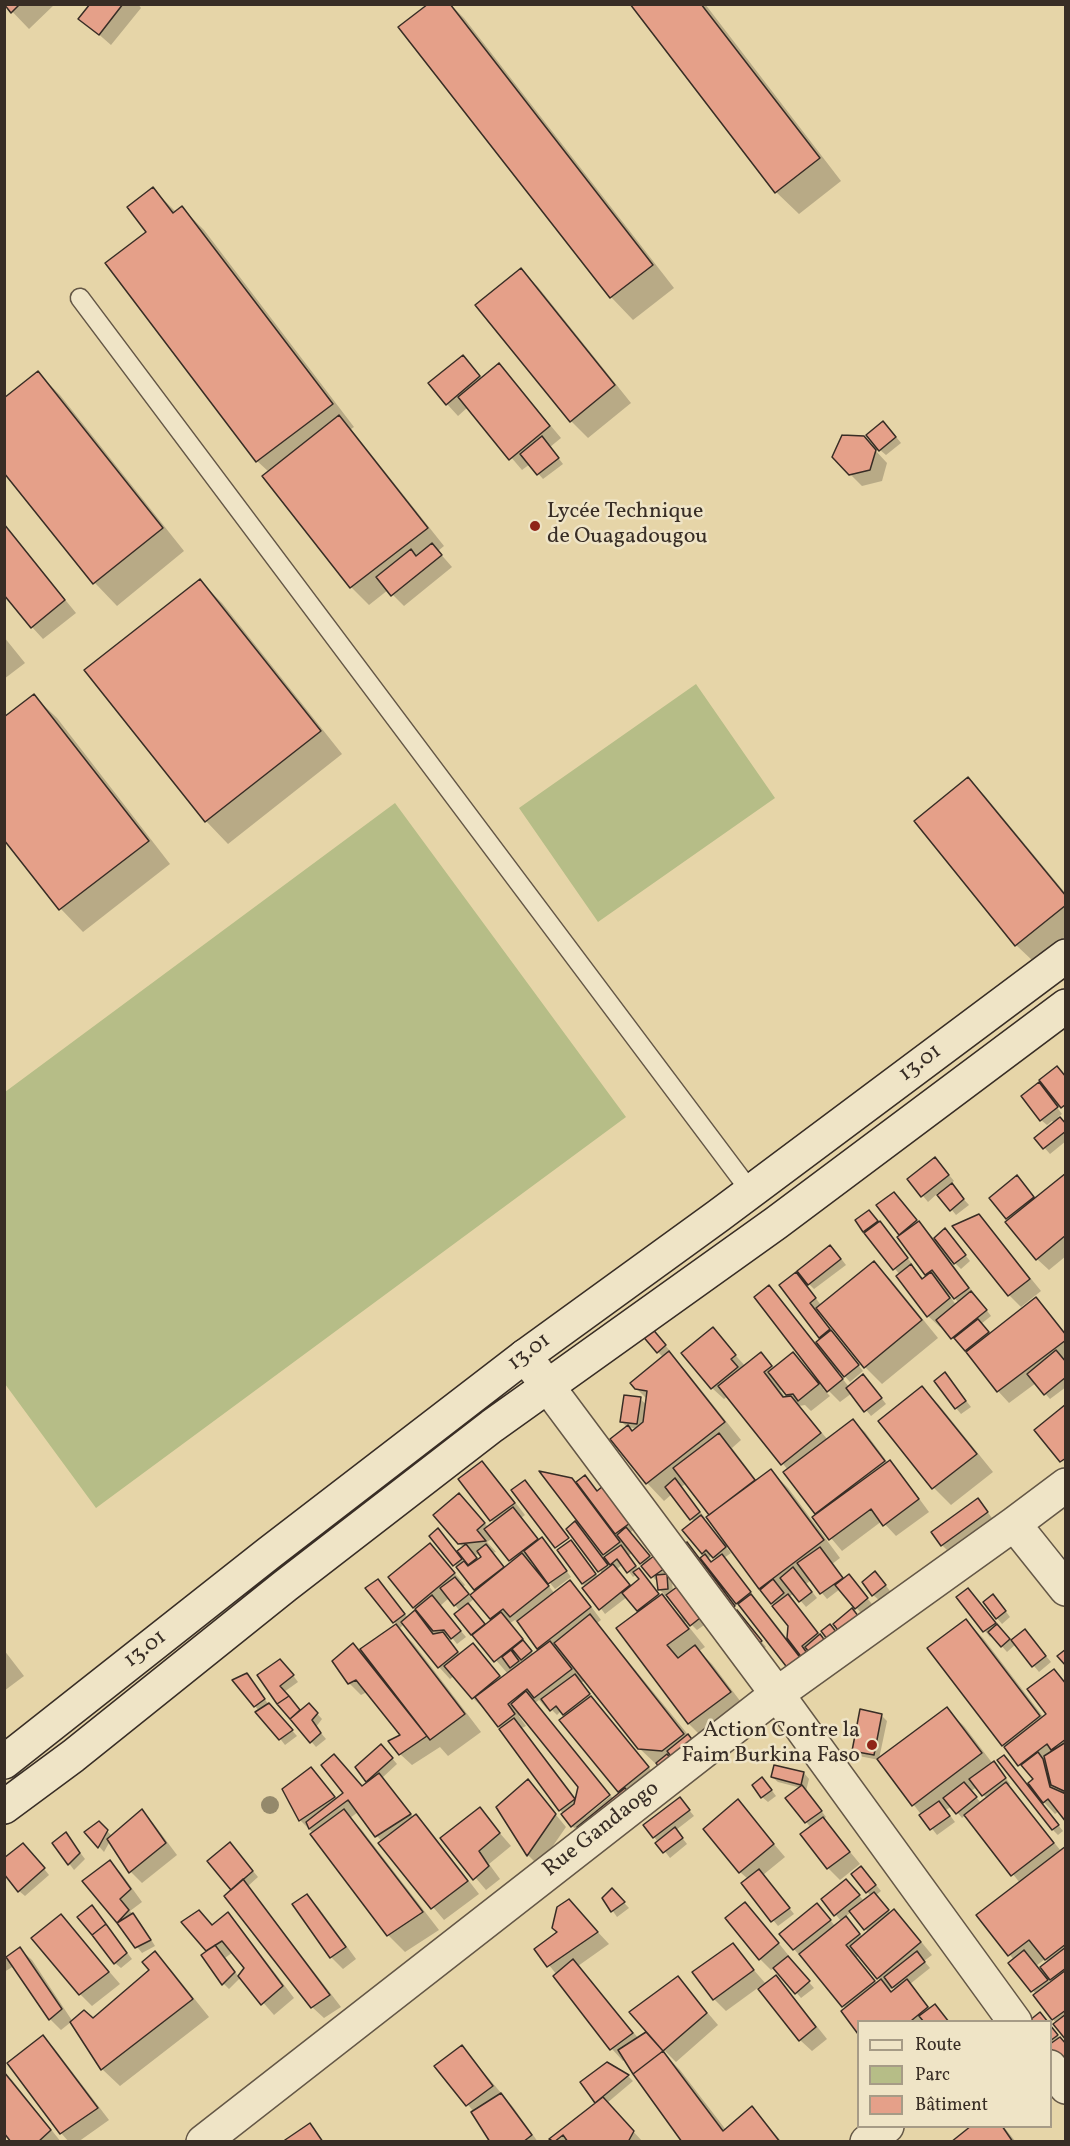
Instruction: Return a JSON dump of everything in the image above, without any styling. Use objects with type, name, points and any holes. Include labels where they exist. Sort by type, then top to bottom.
[{"type":"street","name":"13.01","points":[[4,1762],[268,1553],[525,1356],[751,1192],[1065,956]]},
{"type":"street","name":"13.01","points":[[4,1807],[73,1756],[473,1440],[776,1223],[1065,1006]]},
{"type":"street","points":[[525,1356],[777,1694],[1014,2020]]},
{"type":"street","name":"Rue Gandaogo","points":[[202,2142],[777,1694],[1065,1485]]},
{"type":"street","points":[[1014,1524],[1065,1589]]},
{"type":"street","points":[[1052,2070],[1065,2087]]},
{"type":"street","points":[[867,2142],[885,2128]]},
{"type":"lane","points":[[80,298],[751,1192]]},
{"type":"green space","points":[[696,684],[775,798],[598,922],[519,808]]},
{"type":"green space","points":[[395,803],[626,1117],[96,1508],[5,1384],[5,1092]]},
{"type":"building","points":[[4,4],[20,4],[11,13]]},
{"type":"building","points":[[90,4],[123,4],[99,35],[78,19]]},
{"type":"building","points":[[428,4],[450,4],[653,265],[610,298],[398,27]]},
{"type":"building","points":[[630,4],[701,4],[820,158],[775,193]]},
{"type":"building","points":[[153,187],[173,213],[182,206],[333,404],[256,462],[105,263],[146,232],[127,207]]},
{"type":"building","points":[[521,268],[615,385],[570,422],[475,305]]},
{"type":"building","points":[[463,355],[480,376],[446,405],[428,383]]},
{"type":"building","points":[[499,363],[550,426],[509,460],[458,397]]},
{"type":"building","points":[[38,371],[163,528],[93,584],[4,473],[4,398]]},
{"type":"building","points":[[339,415],[428,528],[350,588],[262,476]]},
{"type":"building","points":[[883,421],[896,437],[879,451],[866,435]]},
{"type":"building","points":[[842,435],[864,436],[876,450],[870,470],[849,475],[832,457]]},
{"type":"building","points":[[542,436],[559,458],[537,475],[520,454]]},
{"type":"building","points":[[4,524],[65,600],[31,628],[4,595]]},
{"type":"building","points":[[432,543],[442,555],[391,596],[376,577],[411,549],[416,556]]},
{"type":"building","points":[[200,579],[321,731],[205,822],[84,670]]},
{"type":"building","points":[[34,694],[149,841],[59,910],[4,840],[4,717]]},
{"type":"building","points":[[968,777],[1066,896],[1066,905],[1015,946],[914,821]]},
{"type":"building","points":[[1057,1066],[1066,1077],[1066,1104],[1061,1108],[1039,1080]]},
{"type":"building","points":[[1039,1082],[1058,1107],[1040,1121],[1021,1096]]},
{"type":"building","points":[[1060,1117],[1066,1124],[1066,1131],[1043,1149],[1034,1138]]},
{"type":"building","points":[[935,1157],[949,1175],[921,1197],[907,1179]]},
{"type":"building","points":[[1066,1173],[1066,1235],[1036,1260],[1005,1222]]},
{"type":"building","points":[[1017,1175],[1034,1197],[1006,1219],[989,1198]]},
{"type":"building","points":[[952,1183],[964,1199],[950,1211],[937,1195]]},
{"type":"building","points":[[894,1192],[917,1220],[899,1235],[876,1205]]},
{"type":"building","points":[[869,1210],[878,1221],[863,1232],[855,1220]]},
{"type":"building","points":[[979,1214],[1030,1279],[1008,1296],[952,1226]]},
{"type":"building","points":[[880,1221],[908,1258],[893,1270],[864,1233]]},
{"type":"building","points":[[919,1221],[969,1288],[954,1299],[932,1270],[925,1275],[897,1237]]},
{"type":"building","points":[[945,1228],[966,1255],[954,1264],[934,1238]]},
{"type":"building","points":[[830,1245],[841,1259],[808,1285],[797,1271]]},
{"type":"building","points":[[874,1261],[922,1320],[864,1368],[816,1308]]},
{"type":"building","points":[[911,1264],[922,1279],[931,1272],[950,1298],[927,1317],[896,1276]]},
{"type":"building","points":[[796,1272],[816,1298],[810,1303],[830,1329],[819,1338],[779,1285]]},
{"type":"building","points":[[769,1285],[843,1379],[827,1392],[754,1297]]},
{"type":"building","points":[[971,1291],[987,1310],[951,1339],[936,1320]]},
{"type":"building","points":[[1036,1297],[1066,1335],[1066,1340],[997,1392],[966,1352]]},
{"type":"building","points":[[978,1319],[989,1332],[965,1351],[954,1338]]},
{"type":"building","points":[[651,1327],[666,1345],[657,1353],[641,1334]]},
{"type":"building","points":[[713,1327],[736,1355],[731,1359],[738,1367],[711,1389],[681,1353]]},
{"type":"building","points":[[831,1330],[859,1365],[844,1377],[816,1342]]},
{"type":"building","points":[[1056,1350],[1066,1362],[1066,1377],[1044,1395],[1027,1374]]},
{"type":"building","points":[[669,1351],[725,1422],[646,1484],[610,1439],[628,1425],[632,1431],[643,1422],[647,1391],[635,1389],[630,1383]]},
{"type":"building","points":[[761,1352],[772,1366],[764,1372],[783,1397],[791,1396],[821,1433],[781,1465],[718,1386]]},
{"type":"building","points":[[793,1352],[819,1384],[798,1401],[793,1394],[786,1395],[768,1372]]},
{"type":"building","points":[[945,1372],[966,1401],[955,1409],[934,1381]]},
{"type":"building","points":[[863,1374],[882,1398],[864,1412],[846,1388]]},
{"type":"building","points":[[922,1386],[977,1454],[932,1489],[878,1421]]},
{"type":"building","points":[[624,1395],[641,1397],[637,1424],[620,1422]]},
{"type":"building","points":[[1066,1404],[1066,1458],[1060,1462],[1034,1430]]},
{"type":"building","points":[[853,1419],[885,1461],[815,1514],[783,1472]]},
{"type":"building","points":[[719,1433],[755,1480],[709,1515],[673,1468]]},
{"type":"building","points":[[890,1460],[919,1499],[883,1526],[871,1509],[829,1540],[812,1517]]},
{"type":"building","points":[[482,1461],[515,1503],[490,1521],[458,1479]]},
{"type":"building","points":[[771,1469],[824,1540],[759,1589],[706,1517]]},
{"type":"building","points":[[539,1471],[572,1478],[620,1542],[603,1555]]},
{"type":"building","points":[[585,1475],[597,1491],[603,1486],[630,1523],[615,1534],[576,1482]]},
{"type":"building","points":[[675,1478],[700,1512],[690,1520],[665,1487]]},
{"type":"building","points":[[525,1480],[569,1538],[555,1548],[511,1490]]},
{"type":"building","points":[[459,1493],[485,1523],[477,1530],[486,1541],[458,1544],[433,1515]]},
{"type":"building","points":[[978,1498],[988,1512],[941,1546],[931,1532]]},
{"type":"building","points":[[513,1507],[538,1539],[509,1561],[484,1529]]},
{"type":"building","points":[[701,1515],[726,1547],[713,1558],[706,1550],[702,1554],[682,1530]]},
{"type":"building","points":[[575,1521],[608,1565],[598,1572],[566,1529]]},
{"type":"building","points":[[626,1527],[650,1556],[640,1564],[617,1535]]},
{"type":"building","points":[[438,1528],[462,1559],[453,1566],[429,1536]]},
{"type":"building","points":[[542,1537],[567,1571],[548,1584],[524,1551]]},
{"type":"building","points":[[571,1540],[596,1574],[582,1584],[557,1550]]},
{"type":"building","points":[[687,1542],[735,1606],[725,1614],[677,1550]]},
{"type":"building","points":[[430,1543],[455,1573],[413,1608],[388,1577]]},
{"type":"building","points":[[466,1544],[477,1558],[468,1565],[457,1551]]},
{"type":"building","points":[[486,1544],[504,1567],[474,1590],[456,1567],[464,1561],[468,1566],[481,1557],[477,1551]]},
{"type":"building","points":[[621,1545],[636,1566],[627,1573],[617,1559],[610,1565],[604,1557]]},
{"type":"building","points":[[820,1547],[843,1578],[820,1594],[797,1563]]},
{"type":"building","points":[[522,1553],[549,1586],[510,1617],[503,1609],[490,1619],[470,1595]]},
{"type":"building","points":[[705,1554],[711,1562],[722,1554],[751,1592],[736,1604],[700,1558]]},
{"type":"building","points":[[655,1555],[665,1568],[651,1578],[641,1566]]},
{"type":"building","points":[[613,1564],[630,1585],[599,1610],[582,1588]]},
{"type":"building","points":[[793,1567],[812,1592],[799,1602],[780,1578]]},
{"type":"building","points":[[639,1568],[659,1594],[637,1611],[622,1593],[639,1579],[633,1572]]},
{"type":"building","points":[[875,1571],[886,1585],[872,1596],[862,1582]]},
{"type":"building","points":[[667,1574],[668,1589],[658,1590],[656,1575]]},
{"type":"building","points":[[849,1574],[868,1598],[855,1609],[835,1585]]},
{"type":"building","points":[[455,1577],[469,1594],[454,1606],[440,1588]]},
{"type":"building","points":[[378,1579],[405,1614],[393,1623],[365,1588]]},
{"type":"building","points":[[773,1579],[784,1593],[771,1604],[760,1590]]},
{"type":"building","points":[[570,1580],[591,1607],[537,1649],[517,1621]]},
{"type":"building","points":[[681,1584],[705,1614],[690,1626],[666,1595]]},
{"type":"building","points":[[968,1588],[996,1623],[983,1632],[956,1597]]},
{"type":"building","points":[[662,1594],[689,1629],[667,1645],[678,1658],[695,1645],[731,1692],[688,1724],[616,1628]]},
{"type":"building","points":[[751,1594],[802,1660],[789,1670],[738,1604]]},
{"type":"building","points":[[788,1594],[818,1633],[802,1646],[814,1663],[809,1667],[787,1638],[788,1626],[772,1606]]},
{"type":"building","points":[[993,1594],[1006,1611],[996,1619],[983,1602]]},
{"type":"building","points":[[432,1595],[461,1631],[451,1639],[444,1630],[433,1631],[415,1609]]},
{"type":"building","points":[[468,1603],[485,1624],[471,1635],[454,1614]]},
{"type":"building","points":[[852,1608],[872,1634],[853,1649],[833,1624]]},
{"type":"building","points":[[415,1610],[433,1634],[443,1632],[458,1652],[438,1668],[401,1622]]},
{"type":"building","points":[[737,1610],[762,1641],[754,1647],[729,1616]]},
{"type":"building","points":[[501,1612],[523,1639],[494,1662],[472,1635]]},
{"type":"building","points":[[590,1614],[684,1734],[662,1751],[638,1749],[554,1643]]},
{"type":"building","points":[[966,1619],[1040,1716],[1002,1746],[927,1648]]},
{"type":"building","points":[[396,1624],[465,1714],[430,1740],[360,1649]]},
{"type":"building","points":[[830,1624],[850,1650],[841,1657],[821,1631]]},
{"type":"building","points":[[997,1624],[1010,1639],[1001,1647],[988,1632]]},
{"type":"building","points":[[1025,1629],[1046,1656],[1032,1667],[1011,1640]]},
{"type":"building","points":[[820,1634],[835,1654],[820,1666],[805,1647]]},
{"type":"building","points":[[523,1640],[532,1651],[521,1660],[512,1649]]},
{"type":"building","points":[[550,1641],[572,1669],[534,1698],[527,1689],[508,1704],[515,1714],[498,1727],[475,1697]]},
{"type":"building","points":[[353,1643],[427,1736],[399,1755],[388,1741],[400,1735],[356,1680],[348,1684],[332,1661]]},
{"type":"building","points":[[473,1643],[500,1676],[472,1699],[444,1666]]},
{"type":"building","points":[[1066,1649],[1066,1666],[1057,1656]]},
{"type":"building","points":[[511,1650],[519,1661],[510,1668],[502,1657]]},
{"type":"building","points":[[280,1659],[294,1675],[280,1686],[289,1696],[277,1704],[257,1675]]},
{"type":"building","points":[[1054,1669],[1066,1684],[1066,1739],[1051,1750],[1047,1744],[1018,1766],[1004,1747],[1046,1714],[1027,1689]]},
{"type":"building","points":[[247,1673],[265,1699],[254,1707],[232,1680]]},
{"type":"building","points":[[575,1674],[590,1694],[563,1715],[556,1706],[550,1711],[541,1699]]},
{"type":"building","points":[[526,1691],[610,1795],[571,1827],[561,1814],[574,1804],[578,1787],[511,1704]]},
{"type":"building","points":[[289,1696],[300,1710],[290,1719],[277,1704]]},
{"type":"building","points":[[591,1696],[649,1767],[618,1792],[559,1720]]},
{"type":"building","points":[[269,1703],[293,1730],[279,1740],[255,1712]]},
{"type":"building","points":[[309,1703],[318,1713],[312,1720],[321,1733],[310,1743],[290,1719]]},
{"type":"building","points":[[947,1707],[982,1753],[912,1806],[877,1759]]},
{"type":"building","points":[[860,1709],[882,1714],[874,1755],[852,1751]]},
{"type":"building","points":[[514,1718],[575,1799],[559,1811],[499,1729]]},
{"type":"building","points":[[688,1734],[697,1746],[676,1763],[667,1751]]},
{"type":"building","points":[[1066,1742],[1066,1792],[1051,1785],[1044,1756]]},
{"type":"building","points":[[381,1744],[393,1758],[366,1782],[355,1767]]},
{"type":"building","points":[[1038,1752],[1043,1759],[1050,1787],[1066,1794],[1066,1822],[1048,1799],[1043,1803],[1028,1783],[1033,1779],[1021,1765]]},
{"type":"building","points":[[334,1754],[362,1786],[379,1773],[411,1814],[375,1837],[348,1800],[309,1829],[306,1822],[343,1793],[321,1765]]},
{"type":"building","points":[[667,1754],[677,1766],[666,1775],[656,1763]]},
{"type":"building","points":[[1004,1755],[1059,1825],[1052,1830],[997,1760]]},
{"type":"building","points":[[994,1761],[1006,1778],[982,1796],[969,1779]]},
{"type":"building","points":[[774,1765],[804,1772],[801,1785],[771,1777]]},
{"type":"building","points":[[311,1767],[335,1797],[299,1821],[282,1789]]},
{"type":"building","points":[[762,1777],[772,1790],[761,1798],[752,1785]]},
{"type":"building","points":[[528,1779],[556,1814],[527,1856],[496,1807]]},
{"type":"building","points":[[964,1782],[977,1797],[956,1814],[943,1798]]},
{"type":"building","points":[[1006,1782],[1054,1843],[1011,1876],[964,1815]]},
{"type":"building","points":[[802,1785],[822,1811],[805,1823],[785,1798]]},
{"type":"building","points":[[625,1788],[633,1798],[585,1837],[577,1827]]},
{"type":"building","points":[[680,1797],[690,1810],[653,1838],[643,1825]]},
{"type":"building","points":[[738,1799],[774,1844],[739,1873],[703,1829]]},
{"type":"building","points":[[939,1801],[950,1816],[930,1830],[919,1815]]},
{"type":"building","points":[[480,1807],[500,1833],[479,1851],[489,1866],[473,1880],[440,1838]]},
{"type":"building","points":[[142,1809],[166,1843],[129,1873],[107,1839]]},
{"type":"building","points":[[344,1809],[423,1912],[387,1936],[310,1834]]},
{"type":"building","points":[[416,1814],[468,1881],[431,1909],[378,1843]]},
{"type":"building","points":[[823,1817],[850,1852],[827,1869],[800,1834]]},
{"type":"building","points":[[99,1821],[108,1830],[98,1848],[84,1832]]},
{"type":"building","points":[[675,1827],[683,1838],[663,1853],[655,1843]]},
{"type":"building","points":[[66,1832],[80,1853],[68,1865],[52,1843]]},
{"type":"building","points":[[230,1842],[253,1871],[231,1890],[207,1861]]},
{"type":"building","points":[[23,1843],[45,1868],[18,1892],[4,1874],[4,1858]]},
{"type":"building","points":[[1066,1846],[1066,1944],[1045,1960],[1029,1940],[1008,1956],[976,1915]]},
{"type":"building","points":[[110,1860],[131,1889],[120,1899],[129,1910],[117,1923],[82,1881]]},
{"type":"building","points":[[861,1866],[876,1885],[866,1893],[851,1874]]},
{"type":"building","points":[[759,1869],[790,1908],[771,1922],[741,1883]]},
{"type":"building","points":[[243,1879],[330,1995],[311,2008],[224,1896]]},
{"type":"building","points":[[846,1879],[860,1895],[834,1916],[821,1899]]},
{"type":"building","points":[[612,1888],[625,1902],[611,1912],[602,1898]]},
{"type":"building","points":[[874,1892],[889,1910],[864,1930],[849,1911]]},
{"type":"building","points":[[307,1894],[346,1947],[330,1958],[292,1904]]},
{"type":"building","points":[[569,1899],[598,1932],[547,1967],[534,1949],[557,1932],[552,1928],[557,1907]]},
{"type":"building","points":[[745,1902],[779,1943],[759,1960],[725,1918]]},
{"type":"building","points":[[817,1903],[831,1920],[793,1950],[779,1934]]},
{"type":"building","points":[[92,1905],[106,1924],[92,1935],[77,1917]]},
{"type":"building","points":[[894,1909],[921,1942],[877,1979],[850,1946]]},
{"type":"building","points":[[199,1910],[212,1925],[228,1912],[283,1986],[261,2005],[238,1976],[244,1968],[222,1941],[206,1951],[181,1922]]},
{"type":"building","points":[[133,1913],[151,1940],[135,1948],[117,1923]]},
{"type":"building","points":[[61,1914],[109,1972],[79,1995],[31,1938]]},
{"type":"building","points":[[846,1916],[860,1934],[846,1945],[875,1981],[842,2007],[799,1954]]},
{"type":"building","points":[[106,1924],[127,1953],[114,1964],[92,1935]]},
{"type":"building","points":[[733,1943],[754,1970],[713,2000],[692,1972]]},
{"type":"building","points":[[215,1945],[235,1972],[222,1985],[201,1955]]},
{"type":"building","points":[[20,1947],[62,2009],[49,2020],[6,1957]]},
{"type":"building","points":[[1066,1947],[1066,1968],[1050,1980],[1040,1967]]},
{"type":"building","points":[[1024,1950],[1048,1980],[1031,1992],[1008,1963]]},
{"type":"building","points":[[155,1951],[193,1999],[101,2070],[70,2022],[84,2010],[93,2018],[149,1970],[142,1962]]},
{"type":"building","points":[[917,1951],[925,1962],[892,1988],[884,1977]]},
{"type":"building","points":[[788,1956],[810,1981],[795,1994],[773,1968]]},
{"type":"building","points":[[573,1959],[633,2033],[610,2050],[553,1976]]},
{"type":"building","points":[[1066,1970],[1066,2010],[1052,2020],[1033,1995]]},
{"type":"building","points":[[776,1975],[816,2027],[799,2041],[758,1989]]},
{"type":"building","points":[[678,1976],[707,2013],[663,2051],[629,2012]]},
{"type":"building","points":[[881,1979],[891,1992],[907,1979],[928,2007],[912,2020],[857,2020],[857,2033],[841,2011]]},
{"type":"building","points":[[935,2004],[947,2020],[922,2020],[919,2016]]},
{"type":"building","points":[[1040,2012],[1046,2020],[1030,2020]]},
{"type":"building","points":[[1066,2014],[1066,2040],[1053,2024]]},
{"type":"building","points":[[1052,2028],[1058,2035],[1052,2040]]},
{"type":"building","points":[[646,2032],[663,2051],[633,2074],[618,2050]]},
{"type":"building","points":[[43,2035],[98,2108],[60,2134],[7,2063]]},
{"type":"building","points":[[1060,2037],[1066,2044],[1066,2060],[1062,2062],[1052,2050],[1052,2043]]},
{"type":"building","points":[[462,2045],[493,2086],[466,2106],[434,2066]]},
{"type":"building","points":[[663,2051],[723,2131],[752,2106],[780,2142],[682,2142],[633,2074]]},
{"type":"building","points":[[607,2062],[629,2075],[595,2103],[580,2082]]},
{"type":"building","points":[[4,2072],[51,2130],[38,2142],[11,2142],[4,2133]]},
{"type":"building","points":[[501,2093],[532,2135],[523,2142],[490,2142],[471,2112]]},
{"type":"building","points":[[603,2097],[634,2131],[628,2142],[568,2142],[563,2135],[554,2142],[549,2139]]},
{"type":"building","points":[[310,2123],[323,2142],[282,2142]]},
{"type":"building","points":[[968,2128],[1003,2128],[1013,2142],[951,2142]]},
{"type":"place","name":"Lycée Technique de Ouagadougou","points":[[535,526]]},
{"type":"place","name":"Action Contre la Faim Burkina Faso","points":[[872,1745]]}]
